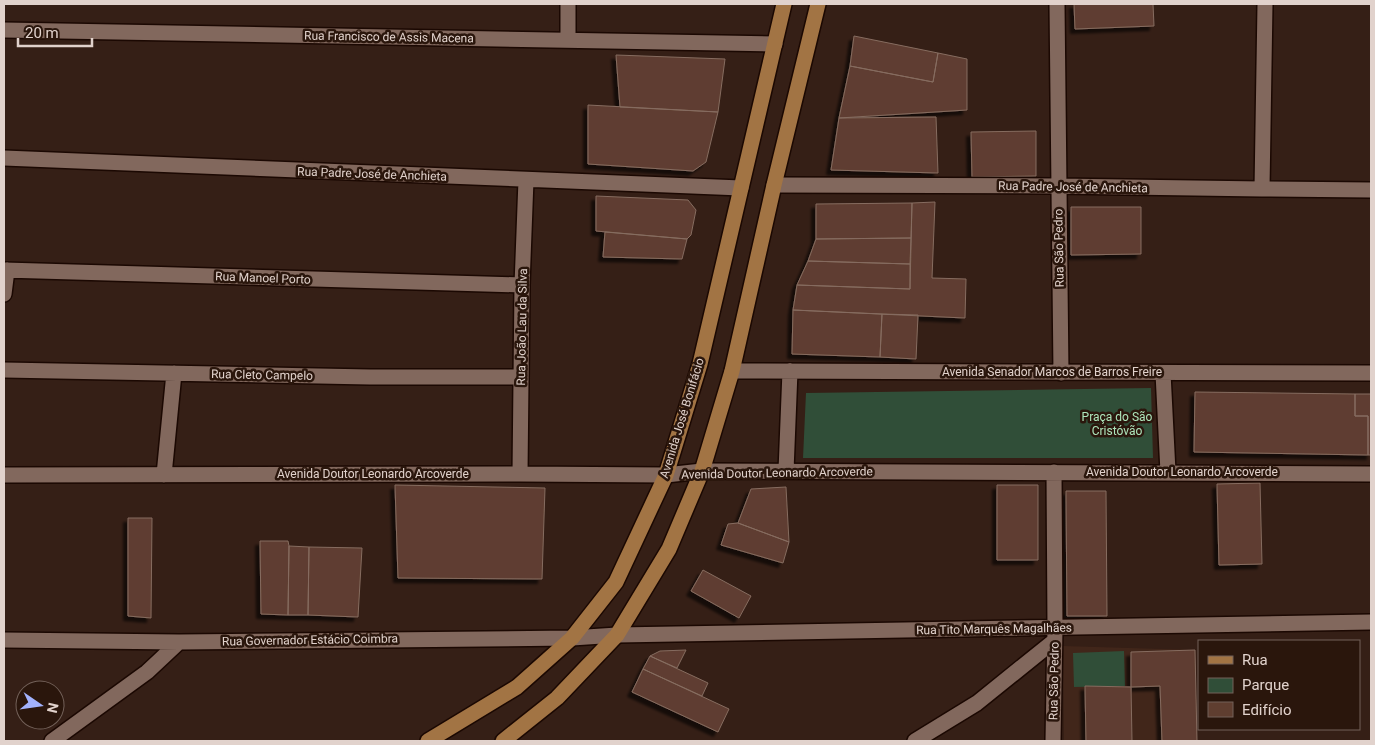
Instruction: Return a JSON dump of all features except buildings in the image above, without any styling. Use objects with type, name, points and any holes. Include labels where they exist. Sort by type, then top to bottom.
[{"type":"main road","name":"Avenida José Bonifácio","points":[[428,741],[517,687],[572,638],[616,582],[666,475],[700,364],[784,4]]},
{"type":"main road","points":[[504,741],[557,698],[617,635],[669,549],[702,471],[732,371],[774,185],[818,4]]},
{"type":"street","points":[[568,4],[568,40]]},
{"type":"street","name":"Rua São Pedro","points":[[1058,4],[1061,373]]},
{"type":"street","points":[[1262,190],[1265,4]]},
{"type":"street","name":"Rua Francisco de Assis Macena","points":[[4,30],[775,44]]},
{"type":"street","name":"Rua Padre José de Anchieta","points":[[4,158],[741,188]]},
{"type":"street","name":"Rua João Lau da Silva","points":[[520,474],[522,285],[526,180]]},
{"type":"street","name":"Rua Padre José de Anchieta","points":[[774,185],[1371,190]]},
{"type":"street","points":[[4,294],[6,270]]},
{"type":"street","name":"Rua Manoel Porto","points":[[6,270],[522,285]]},
{"type":"street","name":"Rua Cleto Campelo","points":[[4,370],[370,377],[521,377]]},
{"type":"street","name":"Avenida Senador Marcos de Barros Freire","points":[[732,371],[1371,373]]},
{"type":"street","points":[[786,472],[790,371]]},
{"type":"street","points":[[164,475],[174,373]]},
{"type":"street","points":[[1163,373],[1168,472]]},
{"type":"street","name":"Avenida Doutor Leonardo Arcoverde","points":[[4,475],[666,475],[702,471],[1371,474]]},
{"type":"street","name":"Rua São Pedro","points":[[1053,741],[1054,472]]},
{"type":"street","name":"Rua Tito Marquês Magalhães","points":[[617,635],[1054,634],[1371,622]]},
{"type":"street","points":[[916,741],[977,702],[1054,634]]},
{"type":"street","name":"Rua Governador Estácio Coimbra","points":[[4,640],[179,642],[572,638],[617,635]]},
{"type":"street","points":[[52,741],[147,672],[179,642]]},
{"type":"shaded area","points":[[1063,646],[1195,650],[1197,741],[1064,741]]},
{"type":"green space","name":"Praça do São Cristóvão","points":[[1151,388],[1153,458],[803,458],[806,393]]},
{"type":"green space","points":[[1124,651],[1125,686],[1074,687],[1073,653]]}]
